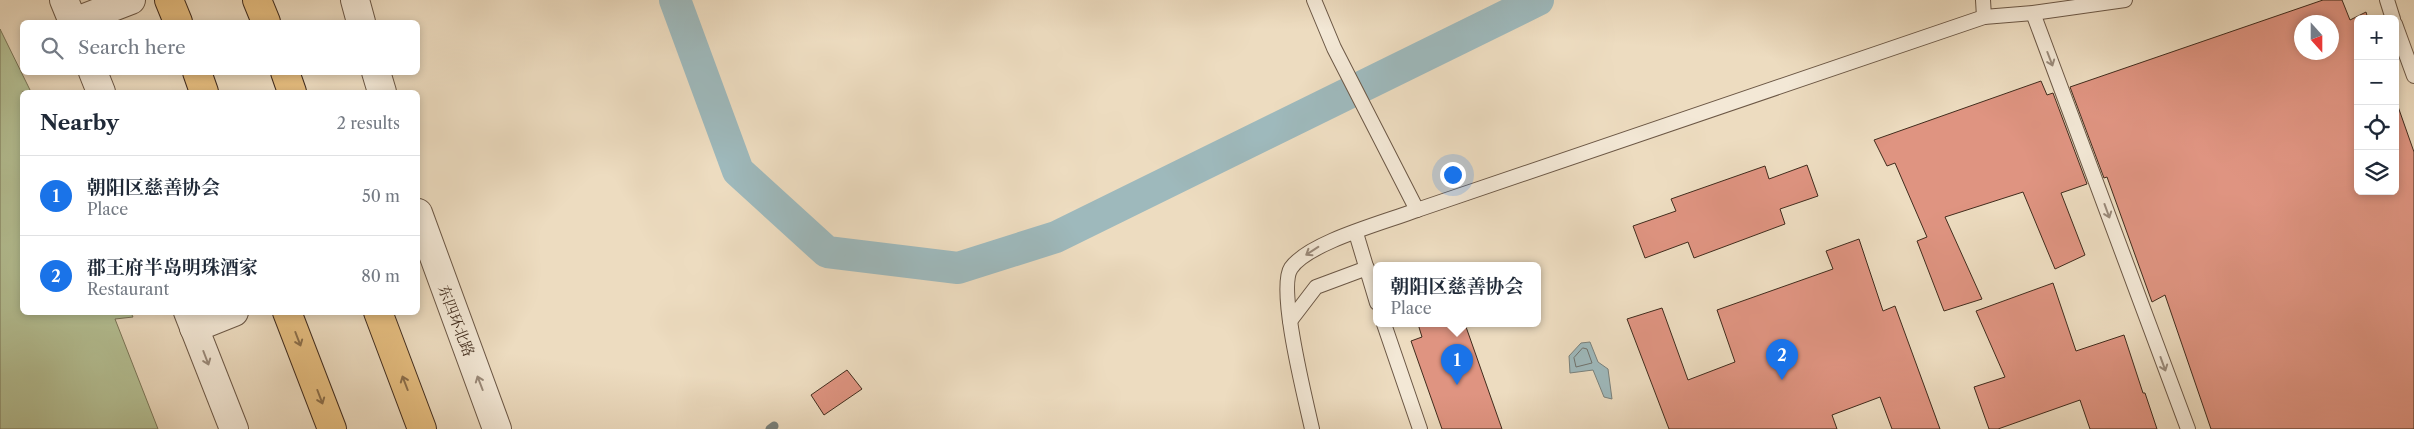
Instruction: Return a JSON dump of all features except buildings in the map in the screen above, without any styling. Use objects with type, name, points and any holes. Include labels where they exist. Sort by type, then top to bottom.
[{"type":"highway","points":[[169,0],[177,20]]},
{"type":"highway","points":[[257,0],[265,20]]},
{"type":"highway","points":[[198,75],[203,90]]},
{"type":"highway","points":[[286,75],[291,90]]},
{"type":"highway","points":[[289,315],[332,429]]},
{"type":"highway","points":[[379,315],[422,429]]},
{"type":"street","points":[[64,0],[73,20]]},
{"type":"street","points":[[79,20],[132,0]]},
{"type":"street","points":[[355,0],[361,20]]},
{"type":"street","points":[[94,75],[100,90]]},
{"type":"street","points":[[377,75],[381,90]]},
{"type":"street","name":"东四环北路","points":[[420,230],[497,429]]},
{"type":"street","points":[[218,315],[191,320],[234,429]]},
{"type":"lane","points":[[1314,0],[1334,48],[1417,210]]},
{"type":"lane","points":[[1983,0],[1984,17]]},
{"type":"lane","points":[[1312,429],[1290,321],[1288,289],[1290,269],[1312,250],[1417,210],[1984,17],[2033,13],[2125,0]]},
{"type":"lane","points":[[2386,0],[2392,15]]},
{"type":"lane","points":[[2033,13],[2188,429]]},
{"type":"lane","points":[[2399,35],[2414,76]]},
{"type":"lane","points":[[1356,233],[1373,290]]},
{"type":"lane","points":[[1290,321],[1316,287],[1367,268]]},
{"type":"lane","points":[[1385,327],[1420,429]]},
{"type":"green space","points":[[0,29],[20,70],[20,75],[23,75],[30,90],[20,90],[20,315],[132,315],[133,317],[115,319],[158,429],[0,429]]},
{"type":"water","points":[[1590,342],[1598,362],[1608,369],[1612,399],[1604,397],[1593,370],[1570,373],[1569,356],[1581,343]]},
{"type":"waterway","points":[[675,0],[738,171],[827,252],[958,268],[1056,237],[1538,0]]},
{"type":"waterway","points":[[770,429],[774,426]]},
{"type":"place","name":"郡王府半岛明珠酒家","points":[[1782,380]]},
{"type":"place","name":"朝阳区慈善协会","points":[[1457,385]]}]
